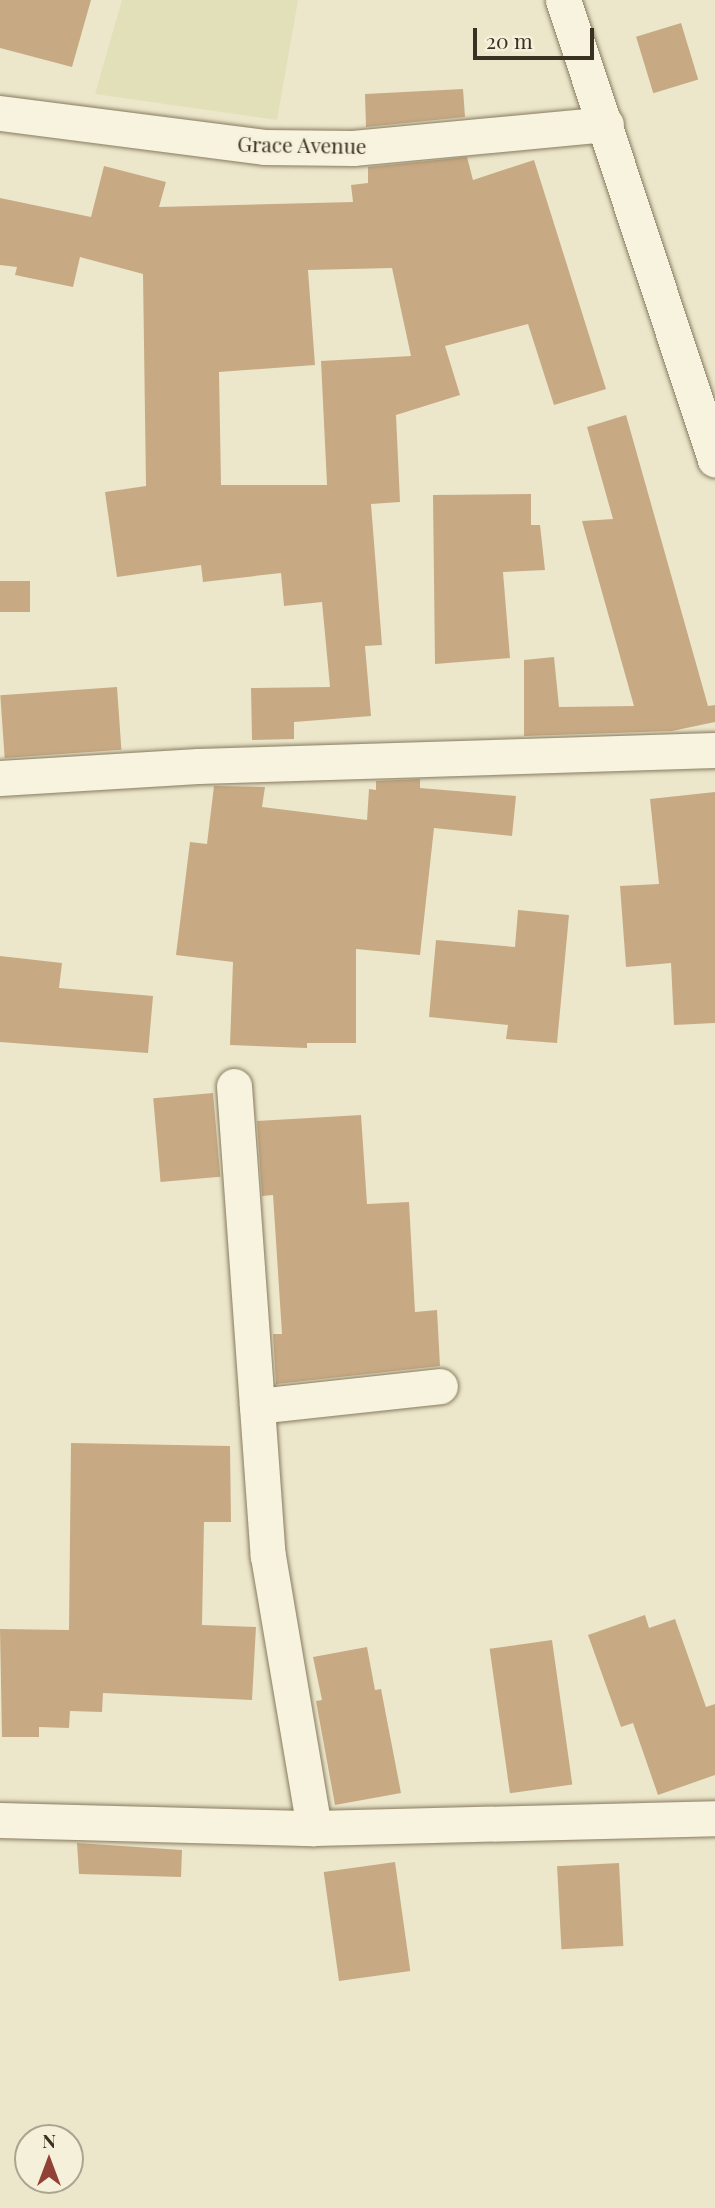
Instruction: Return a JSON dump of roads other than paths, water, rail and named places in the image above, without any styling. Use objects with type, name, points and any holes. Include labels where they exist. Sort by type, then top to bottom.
[{"type":"street","points":[[563,0],[715,459]]},
{"type":"street","name":"Grace Avenue","points":[[0,113],[158,136],[264,147],[353,148],[606,124]]},
{"type":"street","points":[[0,778],[198,766],[715,750]]},
{"type":"street","points":[[234,1086],[268,1556],[314,1828]]},
{"type":"street","points":[[257,1406],[440,1386]]},
{"type":"street","points":[[0,1820],[314,1828],[715,1818]]}]
